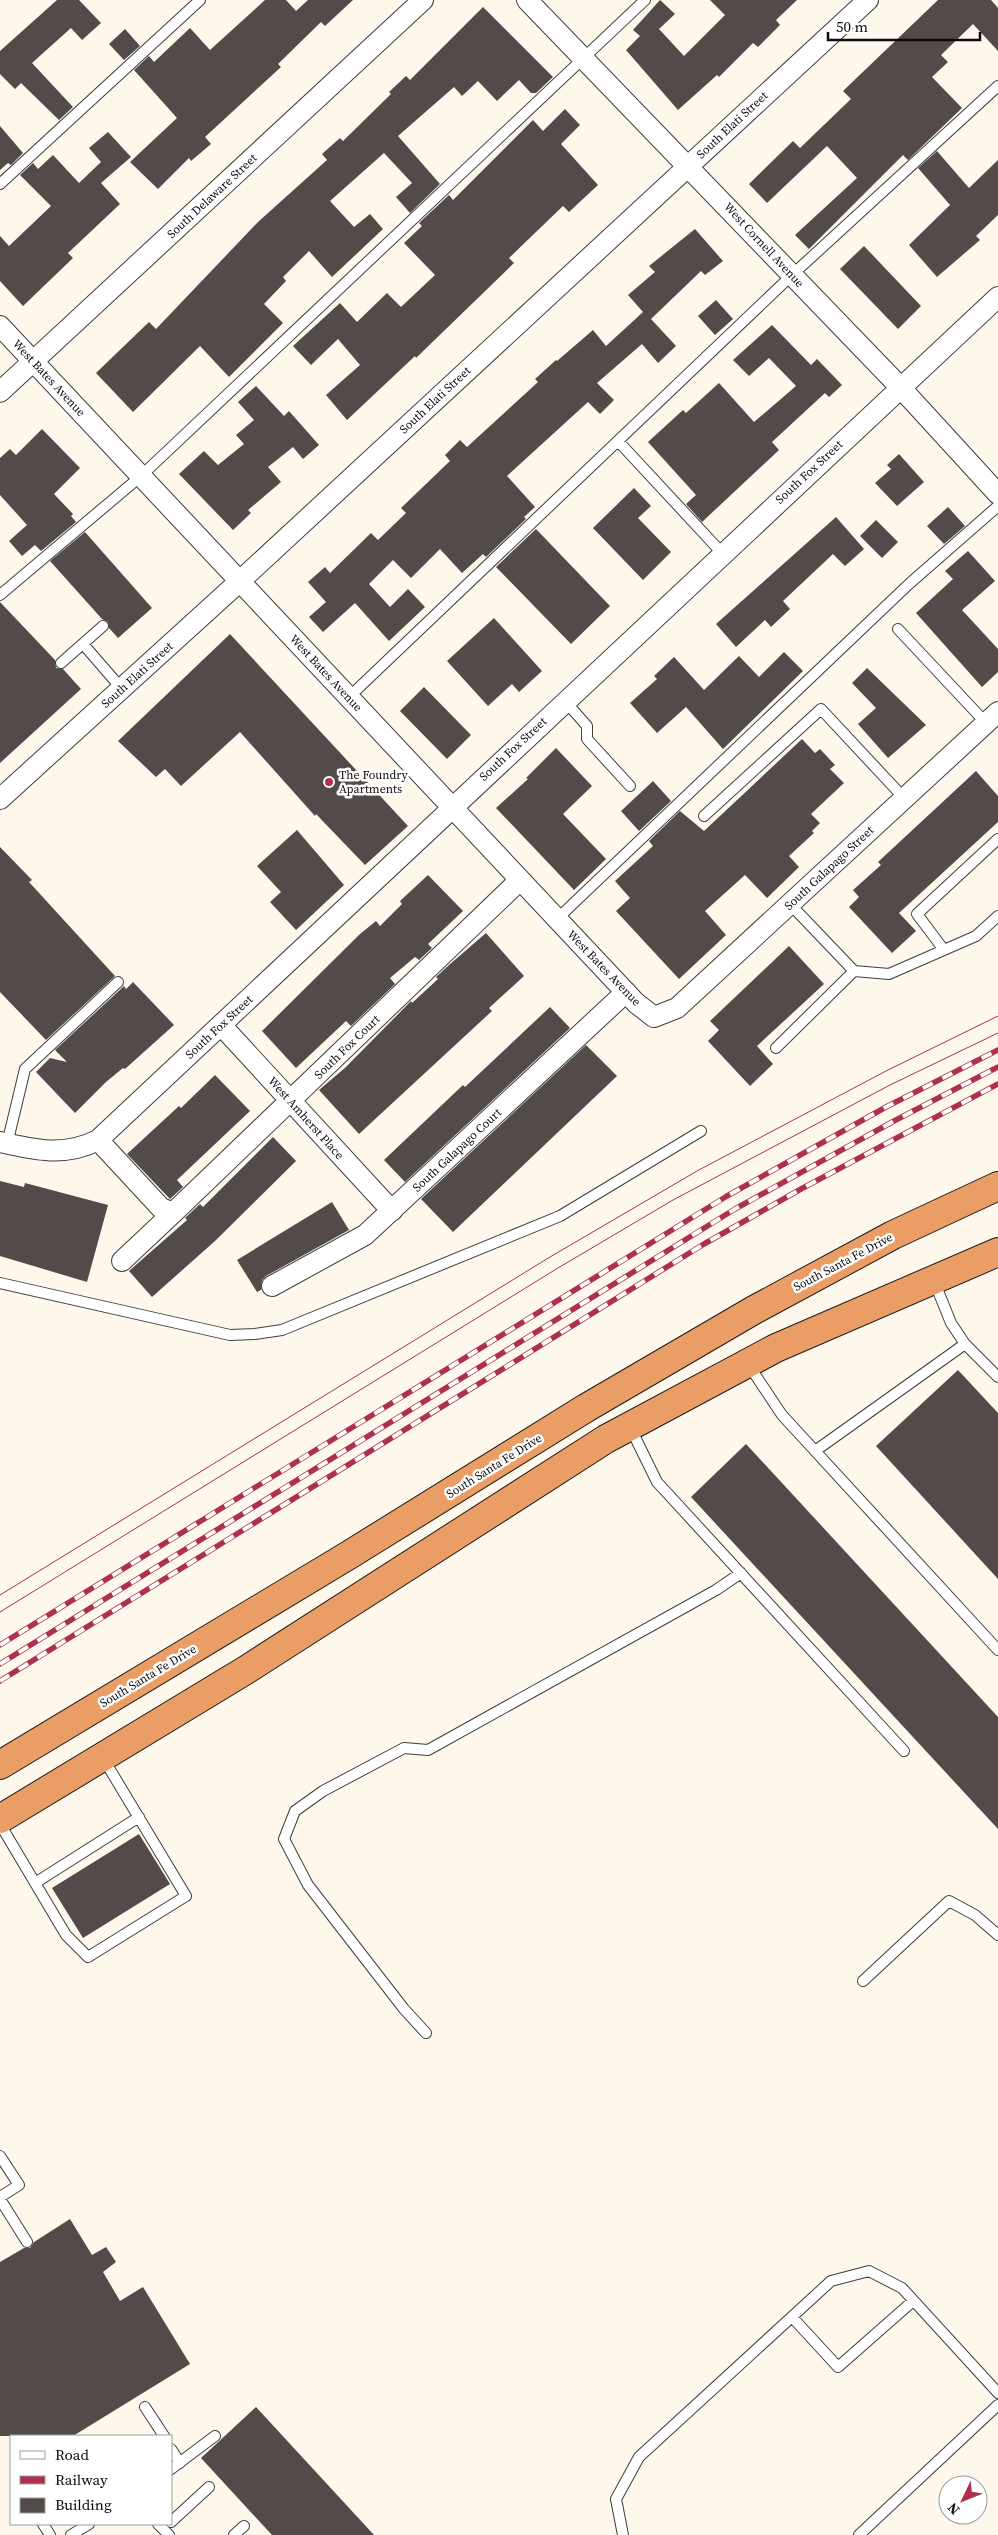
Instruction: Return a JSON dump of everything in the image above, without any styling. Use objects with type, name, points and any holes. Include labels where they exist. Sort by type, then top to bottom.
[{"type":"highway","name":"South Santa Fe Drive","points":[[0,1765],[349,1555],[586,1408],[754,1310],[893,1235],[998,1186]]},
{"type":"highway","points":[[0,1819],[246,1670],[606,1439],[776,1348],[998,1252]]},
{"type":"street","name":"South Delaware Street","points":[[0,392],[423,0]]},
{"type":"street","name":"West Cornell Avenue","points":[[527,0],[900,386],[998,494]]},
{"type":"street","name":"South Elati Street","points":[[0,799],[240,581],[868,0]]},
{"type":"street","name":"South Fox Street","points":[[4,1143],[56,1152],[86,1146],[98,1140],[900,386],[998,297]]},
{"type":"street","name":"West Bates Avenue","points":[[0,326],[626,992],[654,1017]]},
{"type":"street","name":"South Galapago Street","points":[[654,1017],[677,1008],[992,718]]},
{"type":"street","name":"South Fox Court","points":[[122,1261],[520,880]]},
{"type":"street","name":"South Galapago Court","points":[[272,1286],[365,1235],[626,992]]},
{"type":"street","name":"West Amherst Place","points":[[221,1025],[392,1211]]},
{"type":"street","points":[[98,1140],[161,1208],[173,1213]]},
{"type":"lane","points":[[0,184],[200,0]]},
{"type":"lane","points":[[0,595],[141,476],[645,0]]},
{"type":"lane","points":[[349,697],[792,275],[998,86]]},
{"type":"lane","points":[[618,440],[722,553]]},
{"type":"lane","points":[[557,919],[909,584],[998,506]]},
{"type":"lane","points":[[61,662],[103,626]]},
{"type":"lane","points":[[898,629],[992,718]]},
{"type":"lane","points":[[83,644],[122,689]]},
{"type":"lane","points":[[564,701],[587,726],[587,739],[630,786]]},
{"type":"lane","points":[[704,816],[821,709],[904,798]]},
{"type":"lane","points":[[944,950],[917,914],[998,839]]},
{"type":"lane","points":[[790,904],[854,971],[889,974],[976,936],[998,916]]},
{"type":"lane","points":[[776,1048],[854,971]]},
{"type":"lane","points":[[4,1143],[25,1069],[118,982]]},
{"type":"lane","points":[[0,1283],[230,1334],[255,1334],[282,1330],[560,1216],[701,1131]]},
{"type":"lane","points":[[933,1280],[951,1323],[965,1344],[998,1377]]},
{"type":"lane","points":[[815,1451],[965,1344]]},
{"type":"lane","points":[[747,1364],[782,1415],[998,1650]]},
{"type":"lane","points":[[630,1426],[657,1482],[904,1751]]},
{"type":"lane","points":[[426,2033],[404,2009],[308,1885],[284,1840],[296,1811],[323,1791],[404,1748],[428,1750],[716,1590],[741,1573]]},
{"type":"lane","points":[[0,1824],[66,1935],[88,1957],[186,1896],[102,1757]]},
{"type":"lane","points":[[35,1883],[139,1817]]},
{"type":"lane","points":[[863,1981],[949,1902],[974,1915],[998,1935]]},
{"type":"lane","points":[[0,2156],[19,2186],[0,2198],[27,2242]]},
{"type":"lane","points":[[623,2535],[616,2499],[639,2457],[831,2281],[869,2271],[902,2288],[998,2393]]},
{"type":"lane","points":[[792,2317],[838,2367],[913,2301]]},
{"type":"lane","points":[[859,2535],[998,2405]]},
{"type":"lane","points":[[146,2407],[163,2435]]},
{"type":"lane","points":[[172,2452],[176,2466],[215,2436]]},
{"type":"lane","points":[[172,2521],[209,2487]]},
{"type":"lane","points":[[70,2535],[87,2525]]},
{"type":"lane","points":[[234,2535],[244,2526]]},
{"type":"building","points":[[57,0],[79,0],[101,23],[82,40],[71,28],[32,63],[73,107],[59,120],[21,83],[15,89],[0,74],[0,51]]},
{"type":"building","points":[[265,0],[286,0],[296,11],[308,0],[353,0],[325,26],[321,22],[278,64],[281,67],[205,137],[211,144],[191,161],[189,158],[158,189],[130,162],[177,118],[134,70],[149,56],[154,62],[190,28],[210,50]]},
{"type":"building","points":[[660,0],[675,14],[659,29],[684,56],[725,15],[710,0],[797,0],[776,20],[780,25],[758,47],[753,43],[719,77],[717,75],[678,110],[626,50],[640,36],[633,30]]},
{"type":"building","points":[[938,0],[991,0],[998,8],[998,51],[973,24],[941,55],[948,62],[932,77],[962,108],[908,160],[903,155],[809,249],[795,235],[857,178],[827,146],[767,203],[749,184],[793,141],[800,148],[851,99],[843,91]]},
{"type":"building","points":[[483,7],[553,77],[536,93],[531,93],[519,80],[497,101],[478,81],[462,96],[454,87],[398,136],[440,184],[410,213],[396,197],[412,183],[384,153],[330,201],[354,227],[370,214],[383,229],[332,277],[309,251],[283,277],[286,281],[264,304],[283,323],[229,377],[200,346],[133,412],[96,373],[149,322],[156,329],[258,222],[327,160],[322,154],[340,138],[343,141],[391,94],[389,92],[406,76],[410,80]]},
{"type":"building","points":[[125,29],[140,46],[124,60],[109,44]]},
{"type":"building","points":[[565,109],[580,125],[561,144],[598,185],[569,212],[563,206],[509,258],[514,263],[416,358],[415,356],[347,420],[326,395],[360,365],[338,339],[311,365],[293,346],[340,303],[357,322],[387,293],[401,307],[435,275],[404,243],[422,226],[419,223],[449,195],[453,200],[533,120],[543,131]]},
{"type":"building","points":[[0,126],[23,153],[11,165],[8,163],[0,170]]},
{"type":"building","points":[[108,132],[131,157],[101,183],[120,204],[68,253],[73,258],[23,306],[0,281],[0,236],[9,246],[51,206],[20,175],[33,163],[38,169],[53,155],[79,183],[101,162],[89,148]]},
{"type":"building","points":[[937,151],[969,188],[998,160],[998,215],[976,236],[980,240],[937,277],[909,245],[950,205],[918,168]]},
{"type":"building","points":[[695,229],[723,261],[705,275],[701,271],[651,319],[676,346],[658,363],[642,344],[597,383],[614,400],[600,414],[588,402],[507,476],[535,507],[524,517],[526,519],[486,557],[483,554],[462,573],[440,549],[411,578],[393,560],[369,584],[390,607],[408,589],[425,607],[389,641],[355,603],[323,632],[309,617],[326,602],[308,582],[325,567],[330,573],[371,533],[378,540],[406,513],[401,508],[450,461],[445,455],[460,440],[467,447],[538,382],[535,379],[593,330],[606,346],[643,312],[628,295],[655,272],[649,266]]},
{"type":"building","points":[[864,246],[921,306],[898,329],[840,269]]},
{"type":"building","points":[[716,300],[733,319],[715,335],[698,316]]},
{"type":"building","points":[[772,325],[811,365],[817,359],[842,385],[829,397],[825,393],[772,442],[779,450],[702,522],[686,504],[696,495],[648,442],[683,410],[686,413],[719,383],[754,422],[796,386],[769,358],[749,376],[733,360]]},
{"type":"building","points":[[256,386],[284,416],[289,411],[319,445],[303,459],[293,447],[268,467],[281,482],[248,510],[251,513],[233,530],[179,474],[204,451],[218,465],[244,444],[236,435],[254,420],[238,402]]},
{"type":"building","points":[[42,429],[80,468],[54,494],[73,514],[71,516],[76,522],[41,551],[35,545],[22,556],[9,541],[27,525],[0,495],[0,458],[10,449],[16,455]]},
{"type":"building","points":[[899,454],[924,482],[897,506],[875,483],[891,469],[887,465]]},
{"type":"building","points":[[634,488],[651,506],[638,518],[671,552],[643,580],[593,528]]},
{"type":"building","points":[[948,507],[965,526],[944,544],[927,526]]},
{"type":"building","points":[[836,517],[864,549],[845,566],[833,554],[783,601],[790,609],[771,627],[765,620],[736,647],[716,624]]},
{"type":"building","points":[[876,520],[898,542],[882,558],[860,536]]},
{"type":"building","points":[[536,529],[610,606],[571,644],[496,567]]},
{"type":"building","points":[[85,532],[152,608],[118,638],[109,628],[108,622],[102,619],[50,561]]},
{"type":"building","points":[[968,551],[995,581],[962,610],[998,649],[998,672],[982,687],[916,613],[953,579],[945,571]]},
{"type":"building","points":[[0,602],[55,660],[56,668],[63,669],[81,689],[0,763]]},
{"type":"building","points":[[494,618],[542,671],[519,692],[512,684],[488,706],[447,661]]},
{"type":"building","name":"The Foundry Apartments","points":[[230,634],[408,826],[365,865],[316,814],[315,816],[240,732],[181,786],[165,769],[156,777],[118,741]]},
{"type":"building","points":[[784,652],[803,671],[723,749],[686,707],[657,733],[630,703],[657,679],[654,676],[674,657],[704,690],[739,656],[759,677]]},
{"type":"building","points":[[867,668],[926,725],[888,758],[858,724],[876,708],[852,683]]},
{"type":"building","points":[[424,687],[471,735],[447,759],[400,711]]},
{"type":"building","points":[[802,739],[815,753],[820,749],[835,765],[830,769],[844,783],[811,814],[820,823],[812,831],[814,833],[789,856],[799,867],[767,898],[745,875],[705,911],[726,935],[679,979],[616,911],[630,898],[615,881],[653,846],[649,841],[680,811],[704,831]]},
{"type":"building","points":[[556,748],[592,786],[563,814],[606,859],[574,890],[496,808],[528,779],[526,778]]},
{"type":"building","points":[[976,771],[998,796],[998,822],[899,913],[916,931],[892,953],[849,907],[859,897],[853,890],[881,865],[878,862]]},
{"type":"building","points":[[653,781],[671,801],[639,831],[621,811]]},
{"type":"building","points":[[297,830],[344,885],[296,930],[270,902],[281,892],[257,866]]},
{"type":"building","points":[[0,847],[32,880],[29,882],[115,976],[46,1040],[0,992]]},
{"type":"building","points":[[428,875],[463,911],[428,944],[432,948],[419,960],[415,957],[390,978],[395,984],[351,1026],[346,1021],[296,1068],[262,1031],[360,934],[376,921],[380,926],[402,904],[400,901]]},
{"type":"building","points":[[486,933],[524,976],[489,1008],[492,1011],[359,1134],[319,1090],[346,1067],[411,1001],[412,1003],[438,979],[436,977]]},
{"type":"building","points":[[789,946],[824,984],[757,1046],[773,1064],[750,1086],[708,1041],[719,1030],[710,1021]]},
{"type":"building","points":[[133,982],[174,1025],[125,1069],[123,1068],[106,1082],[75,1113],[36,1072],[50,1058],[67,1062],[55,1050],[124,986],[126,989]]},
{"type":"building","points":[[550,1007],[570,1028],[405,1182],[384,1160],[463,1085],[465,1087]]},
{"type":"building","points":[[586,1045],[617,1076],[453,1232],[421,1199]]},
{"type":"building","points":[[215,1075],[250,1111],[177,1180],[183,1187],[170,1199],[127,1154],[179,1106],[181,1108]]},
{"type":"building","points":[[273,1137],[296,1161],[215,1241],[152,1297],[129,1271],[187,1220],[185,1218],[200,1204],[203,1207]]},
{"type":"building","points":[[0,1181],[24,1187],[25,1183],[108,1205],[87,1282],[0,1256]]},
{"type":"building","points":[[332,1202],[349,1230],[266,1276],[262,1280],[261,1290],[257,1292],[237,1260]]},
{"type":"building","points":[[958,1370],[998,1413],[998,1579],[876,1446]]},
{"type":"building","points":[[746,1444],[998,1717],[998,1829],[691,1497]]},
{"type":"building","points":[[139,1834],[170,1884],[83,1938],[52,1888]]},
{"type":"building","points":[[70,2219],[92,2255],[106,2247],[116,2262],[103,2272],[120,2301],[143,2287],[190,2364],[75,2435],[0,2436],[0,2262],[24,2248],[30,2248],[34,2242]]},
{"type":"building","points":[[256,2407],[374,2535],[272,2535],[201,2458]]},
{"type":"tram line","points":[[0,1595],[550,1257],[697,1171],[886,1071],[998,1016]]},
{"type":"tram line","points":[[0,1612],[558,1268],[673,1200],[890,1085],[998,1033]]},
{"type":"railway","points":[[0,1645],[727,1196],[886,1107],[998,1050]]},
{"type":"railway","points":[[0,1664],[735,1209],[894,1121],[998,1067]]},
{"type":"railway","points":[[0,1681],[704,1244],[801,1189],[998,1084]]},
{"type":"place","name":"The Foundry Apartments","points":[[329,782]]}]
